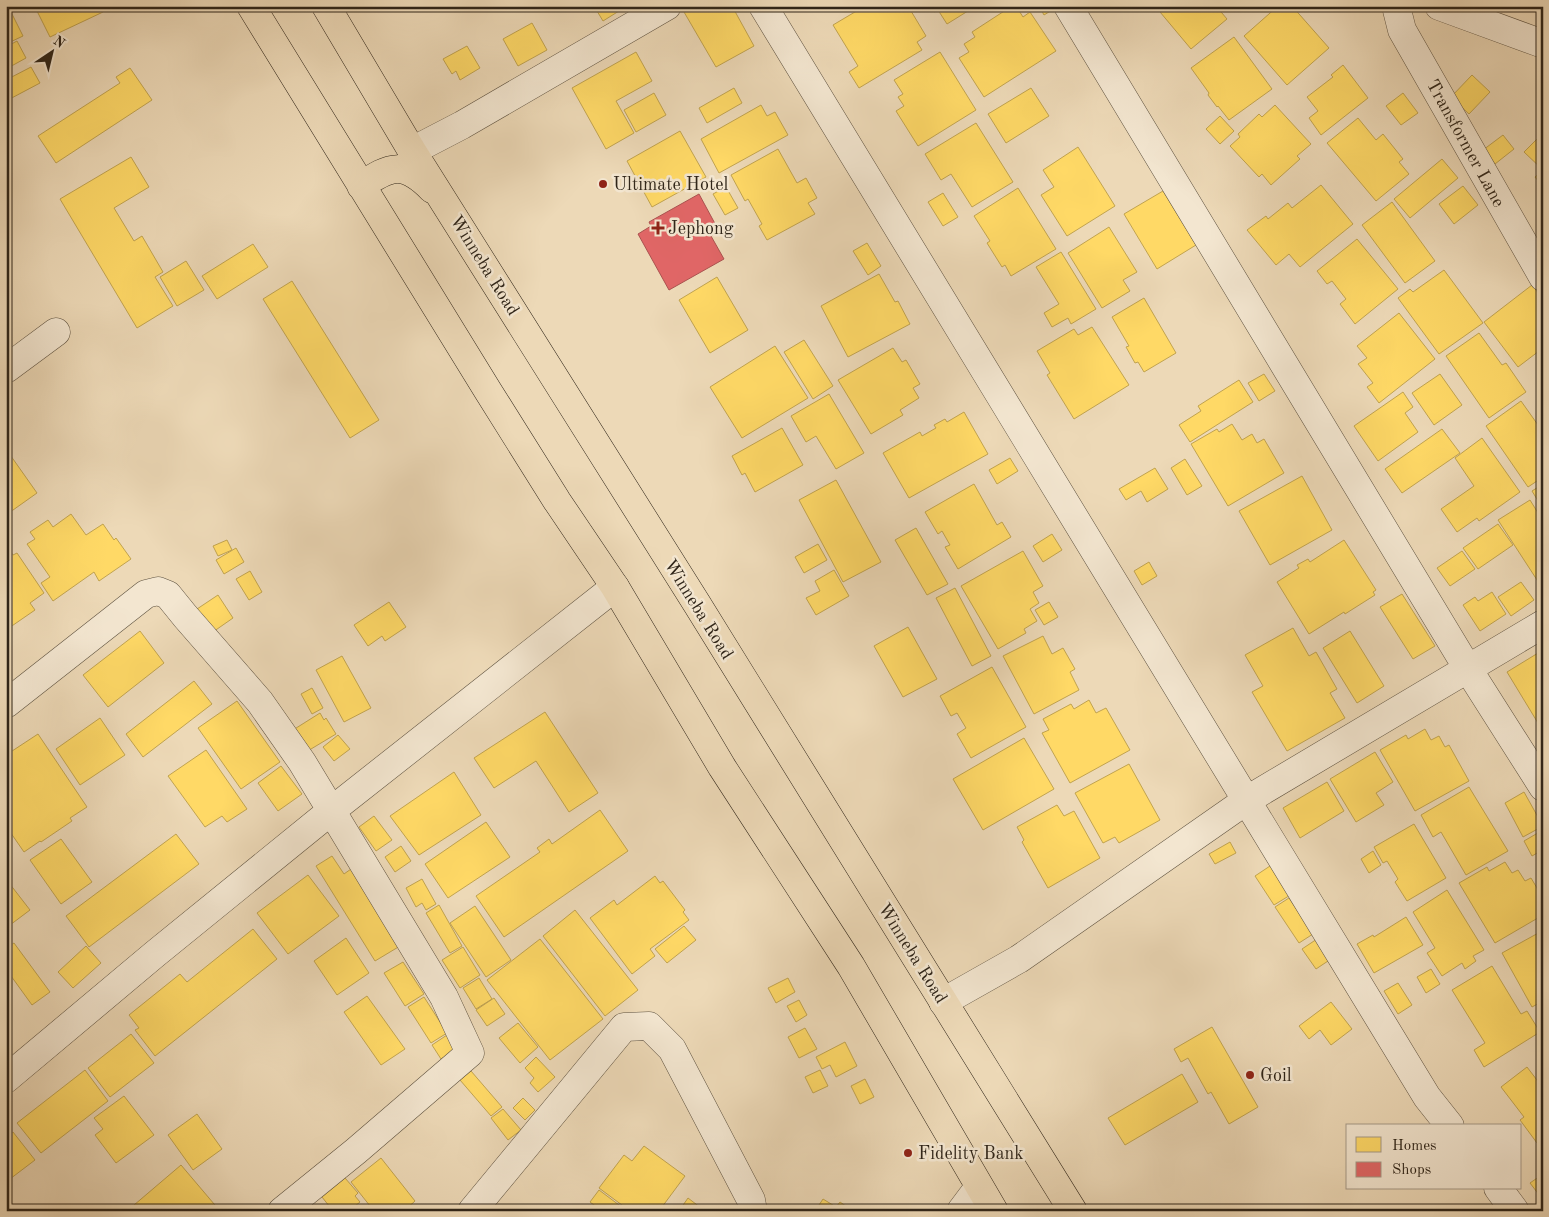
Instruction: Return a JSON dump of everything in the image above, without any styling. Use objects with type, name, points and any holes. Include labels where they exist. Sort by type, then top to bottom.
[{"type":"highway","points":[[251,6],[546,484],[615,587],[722,767],[851,966],[994,1211]]},
{"type":"highway","name":"Winneba Road","points":[[326,6],[412,151],[447,204],[1073,1211]]},
{"type":"highway","points":[[362,186],[379,173],[394,168],[411,172],[423,180],[447,204]]},
{"type":"street","points":[[412,151],[462,125],[667,6]]},
{"type":"street","points":[[763,6],[1427,1097],[1448,1124]]},
{"type":"street","points":[[1068,6],[1468,669],[1543,787]]},
{"type":"street","name":"Transformer Lane","points":[[1396,6],[1402,30],[1543,277]]},
{"type":"street","points":[[1439,6],[1543,44]]},
{"type":"street","points":[[6,369],[56,332]]},
{"type":"street","points":[[6,1078],[154,954],[331,811],[615,587]]},
{"type":"street","points":[[6,704],[146,594],[158,591],[168,595],[184,616],[260,702],[302,762],[444,997],[470,1054],[282,1211]]},
{"type":"street","points":[[943,1002],[1019,959],[1247,800],[1543,624]]},
{"type":"street","points":[[472,1211],[624,1027],[649,1026],[672,1049],[751,1200],[753,1211]]},
{"type":"street","points":[[961,1211],[979,1187]]},
{"type":"street","points":[[1499,1190],[1515,1211]]},
{"type":"building: Homes","points":[[6,6],[8,6],[23,36],[6,44]]},
{"type":"building: Homes","points":[[42,6],[100,6],[103,12],[50,37],[36,9]]},
{"type":"building: Homes","points":[[594,6],[627,6],[603,21]]},
{"type":"building: Homes","points":[[695,6],[732,6],[754,46],[716,67],[684,12]]},
{"type":"building: Homes","points":[[865,6],[908,6],[926,36],[917,42],[922,50],[859,88],[849,72],[858,66],[833,25]]},
{"type":"building: Homes","points":[[930,6],[976,6],[947,24],[938,10],[934,12]]},
{"type":"building: Homes","points":[[1012,6],[1016,6],[1023,17],[1030,12],[1056,51],[984,97],[959,58],[969,52],[964,44],[975,37],[972,32]]},
{"type":"building: Homes","points":[[1039,6],[1056,6],[1057,7],[1044,15]]},
{"type":"building: Homes","points":[[1155,6],[1216,6],[1227,19],[1191,49]]},
{"type":"building: Homes","points":[[1278,6],[1292,6],[1329,48],[1287,85],[1244,36]]},
{"type":"building: Homes","points":[[532,23],[547,50],[518,66],[503,39]]},
{"type":"building: Homes","points":[[1234,37],[1272,89],[1229,120],[1208,95],[1209,93],[1191,68]]},
{"type":"building: Homes","points":[[17,41],[26,58],[6,69],[6,47]]},
{"type":"building: Homes","points":[[467,46],[480,68],[460,80],[456,71],[452,74],[443,59]]},
{"type":"building: Homes","points":[[636,52],[652,81],[616,101],[634,133],[606,149],[572,88]]},
{"type":"building: Homes","points":[[940,52],[976,110],[918,146],[896,111],[904,106],[898,97],[903,94],[894,80]]},
{"type":"building: Homes","points":[[1343,65],[1368,98],[1321,135],[1309,118],[1318,111],[1307,97],[1333,77],[1331,75]]},
{"type":"building: Homes","points":[[31,67],[40,83],[6,101],[6,80]]},
{"type":"building: Homes","points":[[130,68],[152,100],[56,163],[38,136],[120,83],[116,77]]},
{"type":"building: Homes","points":[[1472,75],[1490,92],[1469,114],[1451,97]]},
{"type":"building: Homes","points":[[734,88],[742,103],[707,123],[699,108]]},
{"type":"building: Homes","points":[[1031,88],[1049,116],[1006,143],[988,114]]},
{"type":"building: Homes","points":[[654,93],[666,115],[636,132],[624,110]]},
{"type":"building: Homes","points":[[1403,93],[1418,113],[1401,125],[1386,106]]},
{"type":"building: Homes","points":[[761,105],[767,116],[775,112],[788,135],[719,173],[701,139]]},
{"type":"building: Homes","points":[[1275,105],[1311,144],[1297,156],[1300,159],[1271,185],[1262,174],[1259,177],[1230,146],[1240,137],[1238,134],[1259,114],[1262,117]]},
{"type":"building: Homes","points":[[1220,116],[1234,131],[1220,144],[1206,129]]},
{"type":"building: Homes","points":[[1358,118],[1376,140],[1383,134],[1403,159],[1399,162],[1409,174],[1376,201],[1327,143]]},
{"type":"building: Homes","points":[[976,123],[1013,182],[972,207],[951,174],[941,180],[925,154]]},
{"type":"building: Homes","points":[[680,131],[706,177],[652,207],[627,161]]},
{"type":"building: Homes","points":[[1503,135],[1514,149],[1495,164],[1483,150]]},
{"type":"building: Homes","points":[[1537,139],[1543,145],[1542,169],[1524,152]]},
{"type":"building: Homes","points":[[1078,147],[1115,206],[1067,236],[1041,195],[1054,187],[1043,170]]},
{"type":"building: Homes","points":[[778,149],[797,183],[806,178],[817,198],[808,203],[815,214],[767,240],[759,226],[762,224],[748,199],[745,201],[731,175]]},
{"type":"building: Homes","points":[[131,157],[149,187],[114,208],[134,241],[142,236],[163,272],[155,277],[173,306],[137,328],[60,199]]},
{"type":"building: Homes","points":[[1442,159],[1458,178],[1410,218],[1394,199]]},
{"type":"building: Homes","points":[[1543,170],[1543,187],[1535,177]]},
{"type":"building: Homes","points":[[1321,185],[1353,224],[1300,267],[1289,254],[1276,265],[1247,230],[1266,216],[1268,219],[1288,203],[1292,208]]},
{"type":"building: Homes","points":[[1463,186],[1478,205],[1454,224],[1439,204]]},
{"type":"building: Homes","points":[[726,187],[738,208],[725,215],[713,194]]},
{"type":"building: Homes","points":[[1018,188],[1056,249],[1011,276],[1005,265],[1002,267],[987,243],[990,241],[974,216]]},
{"type":"building: Homes","points":[[1163,191],[1196,245],[1157,269],[1124,214]]},
{"type":"building: Homes","points":[[943,193],[958,217],[943,226],[928,202]]},
{"type":"building: Homes","points":[[1392,202],[1435,261],[1405,283],[1362,225]]},
{"type":"building: Homes","points":[[1109,227],[1137,272],[1123,280],[1130,291],[1102,308],[1068,253]]},
{"type":"building: Homes","points":[[1357,239],[1398,289],[1355,324],[1340,304],[1346,299],[1332,281],[1327,284],[1317,271]]},
{"type":"building: Homes","points":[[867,243],[881,266],[868,275],[853,251]]},
{"type":"building: Homes","points":[[253,244],[268,267],[217,299],[202,276]]},
{"type":"building: Homes","points":[[1061,252],[1096,309],[1071,324],[1068,318],[1052,327],[1044,313],[1059,304],[1036,267]]},
{"type":"building: Homes","points":[[186,261],[204,290],[177,306],[160,277]]},
{"type":"building: Homes","points":[[1444,270],[1483,323],[1439,354],[1398,298],[1410,289],[1413,292]]},
{"type":"building: Homes","points":[[879,274],[895,302],[898,301],[910,324],[848,357],[821,306]]},
{"type":"building: Homes","points":[[717,277],[748,330],[710,353],[679,300]]},
{"type":"building: Homes","points":[[292,281],[379,420],[350,438],[263,299]]},
{"type":"building: Homes","points":[[1532,285],[1543,299],[1543,348],[1518,367],[1484,322]]},
{"type":"building: Homes","points":[[1144,298],[1176,353],[1144,372],[1138,362],[1135,363],[1126,347],[1129,346],[1112,317]]},
{"type":"building: Homes","points":[[1399,313],[1435,359],[1379,403],[1367,387],[1373,383],[1358,364],[1367,358],[1357,346]]},
{"type":"building: Homes","points":[[1092,327],[1129,385],[1074,419],[1047,375],[1050,373],[1037,351],[1074,329],[1078,335]]},
{"type":"building: Homes","points":[[1479,333],[1502,365],[1506,363],[1526,392],[1489,418],[1446,356]]},
{"type":"building: Homes","points":[[804,340],[833,386],[813,399],[784,352]]},
{"type":"building: Homes","points":[[775,346],[808,398],[742,438],[710,387]]},
{"type":"building: Homes","points":[[893,348],[902,362],[906,360],[920,384],[913,388],[919,398],[900,410],[903,415],[871,434],[838,380]]},
{"type":"building: Homes","points":[[1264,374],[1275,391],[1259,401],[1248,383]]},
{"type":"building: Homes","points":[[1440,374],[1462,405],[1434,425],[1412,393]]},
{"type":"building: Homes","points":[[1239,380],[1253,402],[1190,442],[1179,425],[1201,411],[1198,406]]},
{"type":"building: Homes","points":[[1403,392],[1413,407],[1405,413],[1418,432],[1378,461],[1354,426]]},
{"type":"building: Homes","points":[[829,394],[864,453],[836,469],[816,436],[806,442],[791,416]]},
{"type":"building: Homes","points":[[1521,401],[1543,432],[1543,477],[1528,487],[1486,426]]},
{"type":"building: Homes","points":[[964,412],[988,454],[909,498],[883,453],[920,432],[922,436],[936,428],[934,425],[945,419],[947,422]]},
{"type":"building: Homes","points":[[1232,424],[1242,440],[1252,434],[1257,443],[1264,439],[1284,473],[1228,506],[1191,444],[1217,429],[1219,432]]},
{"type":"building: Homes","points":[[782,428],[803,465],[755,492],[745,473],[742,475],[732,456]]},
{"type":"building: Homes","points":[[1442,429],[1460,453],[1402,493],[1385,469]]},
{"type":"building: Homes","points":[[1482,438],[1520,492],[1479,521],[1477,518],[1457,532],[1441,509],[1474,486],[1455,458]]},
{"type":"building: Homes","points":[[6,449],[37,493],[6,515]]},
{"type":"building: Homes","points":[[1010,458],[1018,471],[997,484],[989,470]]},
{"type":"building: Homes","points":[[1185,459],[1202,486],[1187,495],[1171,468]]},
{"type":"building: Homes","points":[[1155,468],[1168,489],[1147,502],[1141,491],[1126,500],[1119,489]]},
{"type":"building: Homes","points":[[1302,476],[1332,530],[1270,565],[1239,511]]},
{"type":"building: Homes","points":[[836,480],[881,562],[843,582],[799,500]]},
{"type":"building: Homes","points":[[974,484],[997,525],[1002,522],[1011,537],[958,569],[945,547],[950,545],[942,531],[938,534],[925,512]]},
{"type":"building: Homes","points":[[1543,484],[1543,509],[1532,491]]},
{"type":"building: Homes","points":[[1530,500],[1543,521],[1543,580],[1539,583],[1498,520]]},
{"type":"building: Homes","points":[[71,514],[86,535],[103,524],[131,559],[99,581],[94,572],[53,601],[41,583],[50,577],[27,544],[35,539],[30,532],[48,520],[53,527]]},
{"type":"building: Homes","points":[[1498,524],[1513,545],[1478,569],[1463,548]]},
{"type":"building: Homes","points":[[916,528],[948,584],[927,595],[895,540]]},
{"type":"building: Homes","points":[[1052,534],[1062,550],[1043,562],[1033,546]]},
{"type":"building: Homes","points":[[227,540],[232,550],[218,556],[213,546]]},
{"type":"building: Homes","points":[[1344,540],[1376,590],[1373,592],[1375,595],[1309,634],[1277,582],[1299,568],[1297,565],[1308,559],[1310,562]]},
{"type":"building: Homes","points":[[818,544],[827,560],[804,573],[795,557]]},
{"type":"building: Homes","points":[[236,548],[244,562],[224,574],[216,560]]},
{"type":"building: Homes","points":[[9,549],[13,555],[17,553],[44,593],[30,603],[35,610],[6,630],[6,551]]},
{"type":"building: Homes","points":[[1023,551],[1043,586],[1033,592],[1039,603],[1030,609],[1037,621],[1024,629],[1026,633],[998,649],[961,586]]},
{"type":"building: Homes","points":[[1462,551],[1475,569],[1450,586],[1437,568]]},
{"type":"building: Homes","points":[[1149,562],[1157,576],[1142,585],[1134,571]]},
{"type":"building: Homes","points":[[834,570],[849,596],[816,615],[806,598],[820,591],[815,581]]},
{"type":"building: Homes","points":[[250,571],[262,592],[249,600],[236,579]]},
{"type":"building: Homes","points":[[1521,582],[1534,600],[1511,616],[1498,597]]},
{"type":"building: Homes","points":[[955,588],[991,656],[972,666],[936,598]]},
{"type":"building: Homes","points":[[1492,592],[1506,614],[1480,631],[1463,605],[1475,597],[1478,601]]},
{"type":"building: Homes","points":[[1402,594],[1435,646],[1413,659],[1380,607]]},
{"type":"building: Homes","points":[[218,595],[233,618],[210,634],[194,611]]},
{"type":"building: Homes","points":[[389,602],[406,627],[385,641],[382,636],[368,646],[354,625]]},
{"type":"building: Homes","points":[[1049,602],[1058,617],[1044,625],[1035,610]]},
{"type":"building: Homes","points":[[908,627],[937,679],[903,697],[874,646]]},
{"type":"building: Homes","points":[[1293,628],[1309,656],[1316,652],[1337,689],[1330,693],[1345,718],[1287,751],[1252,692],[1263,686],[1245,655]]},
{"type":"building: Homes","points":[[140,631],[164,663],[108,707],[83,675]]},
{"type":"building: Homes","points":[[1350,631],[1384,686],[1357,703],[1323,648]]},
{"type":"building: Homes","points":[[1043,636],[1052,654],[1063,648],[1075,669],[1070,672],[1079,690],[1034,714],[1003,656]]},
{"type":"building: Homes","points":[[1543,650],[1543,727],[1541,728],[1507,672]]},
{"type":"building: Homes","points":[[342,656],[371,708],[344,722],[316,670]]},
{"type":"building: Homes","points":[[992,667],[1026,727],[971,758],[957,734],[966,728],[957,713],[951,716],[940,696]]},
{"type":"building: Homes","points":[[194,681],[212,704],[143,757],[126,734]]},
{"type":"building: Homes","points":[[312,688],[323,708],[312,714],[301,694]]},
{"type":"building: Homes","points":[[1089,700],[1096,713],[1106,708],[1130,750],[1070,783],[1042,733],[1049,730],[1043,719],[1071,704],[1074,709]]},
{"type":"building: Homes","points":[[237,701],[280,762],[241,789],[198,728]]},
{"type":"building: Homes","points":[[545,712],[598,793],[569,812],[536,761],[494,788],[474,758]]},
{"type":"building: Homes","points":[[320,713],[324,720],[326,718],[336,734],[306,752],[293,730]]},
{"type":"building: Homes","points":[[100,718],[125,755],[80,785],[56,749]]},
{"type":"building: Homes","points":[[1425,729],[1431,740],[1439,736],[1445,747],[1449,745],[1469,781],[1415,811],[1380,750],[1406,735],[1408,739]]},
{"type":"building: Homes","points":[[38,734],[87,807],[70,818],[72,821],[24,852],[6,826],[6,755]]},
{"type":"building: Homes","points":[[338,735],[350,749],[334,761],[323,747]]},
{"type":"building: Homes","points":[[1024,738],[1054,789],[983,830],[953,779]]},
{"type":"building: Homes","points":[[206,750],[247,809],[227,822],[222,816],[205,827],[168,776]]},
{"type":"building: Homes","points":[[1375,752],[1393,782],[1376,793],[1384,805],[1356,822],[1330,779]]},
{"type":"building: Homes","points":[[1129,764],[1160,820],[1119,843],[1115,837],[1103,843],[1075,793]]},
{"type":"building: Homes","points":[[281,766],[302,794],[278,811],[258,783]]},
{"type":"building: Homes","points":[[454,772],[481,815],[419,855],[390,816]]},
{"type":"building: Homes","points":[[1327,782],[1344,811],[1300,838],[1283,808]]},
{"type":"building: Homes","points":[[1469,787],[1508,851],[1466,875],[1441,832],[1433,837],[1421,815]]},
{"type":"building: Homes","points":[[1524,792],[1543,826],[1523,837],[1505,803]]},
{"type":"building: Homes","points":[[1057,805],[1064,816],[1074,811],[1100,858],[1048,888],[1022,842],[1024,840],[1017,827]]},
{"type":"building: Homes","points":[[600,810],[628,851],[504,937],[476,896],[540,852],[537,848],[549,839],[552,844]]},
{"type":"building: Homes","points":[[374,816],[392,840],[376,851],[359,827]]},
{"type":"building: Homes","points":[[486,822],[510,857],[448,898],[425,864]]},
{"type":"building: Homes","points":[[1414,824],[1446,878],[1407,901],[1395,882],[1398,879],[1387,861],[1383,863],[1374,847]]},
{"type":"building: Homes","points":[[1543,830],[1543,856],[1539,852],[1532,856],[1524,841]]},
{"type":"building: Homes","points":[[176,834],[199,864],[89,947],[66,916]]},
{"type":"building: Homes","points":[[61,839],[92,882],[61,904],[30,860]]},
{"type":"building: Homes","points":[[1230,842],[1236,853],[1215,864],[1209,854]]},
{"type":"building: Homes","points":[[401,846],[411,861],[395,872],[385,857]]},
{"type":"building: Homes","points":[[1373,851],[1381,865],[1369,873],[1361,859]]},
{"type":"building: Homes","points":[[332,856],[344,874],[351,869],[400,946],[375,961],[316,866]]},
{"type":"building: Homes","points":[[1505,862],[1512,873],[1518,870],[1525,881],[1531,878],[1543,898],[1543,915],[1495,943],[1459,883],[1487,867],[1489,871]]},
{"type":"building: Homes","points":[[1273,864],[1292,894],[1274,905],[1255,876]]},
{"type":"building: Homes","points":[[308,875],[339,916],[288,954],[257,913]]},
{"type":"building: Homes","points":[[655,876],[660,883],[663,881],[685,910],[683,912],[689,920],[650,949],[655,956],[632,974],[590,918],[614,900],[617,905]]},
{"type":"building: Homes","points":[[6,879],[30,910],[6,928]]},
{"type":"building: Homes","points":[[422,879],[436,904],[426,910],[422,903],[416,907],[406,888]]},
{"type":"building: Homes","points":[[1447,890],[1484,950],[1473,956],[1476,961],[1465,969],[1462,963],[1442,976],[1427,953],[1435,948],[1413,912]]},
{"type":"building: Homes","points":[[1289,898],[1313,934],[1299,943],[1275,907]]},
{"type":"building: Homes","points":[[439,905],[462,946],[450,953],[426,913]]},
{"type":"building: Homes","points":[[475,906],[511,960],[486,977],[450,923]]},
{"type":"building: Homes","points":[[575,910],[638,990],[605,1016],[543,936]]},
{"type":"building: Homes","points":[[1406,917],[1423,945],[1374,973],[1357,944],[1373,935],[1374,937]]},
{"type":"building: Homes","points":[[684,926],[696,940],[667,963],[655,949]]},
{"type":"building: Homes","points":[[253,929],[277,959],[155,1056],[135,1030],[139,1028],[129,1015],[180,974],[187,982]]},
{"type":"building: Homes","points":[[1542,931],[1543,1001],[1532,1007],[1502,953]]},
{"type":"building: Homes","points":[[346,938],[369,973],[337,995],[314,961]]},
{"type":"building: Homes","points":[[540,939],[603,1019],[550,1060],[487,980]]},
{"type":"building: Homes","points":[[1317,939],[1331,959],[1316,969],[1302,949]]},
{"type":"building: Homes","points":[[14,943],[50,992],[32,1005],[6,969],[6,948]]},
{"type":"building: Homes","points":[[86,946],[101,963],[73,988],[58,972]]},
{"type":"building: Homes","points":[[463,947],[480,975],[460,988],[442,960]]},
{"type":"building: Homes","points":[[403,962],[424,994],[405,1006],[384,973]]},
{"type":"building: Homes","points":[[1492,966],[1521,1014],[1527,1011],[1540,1032],[1484,1067],[1474,1050],[1485,1043],[1452,990]]},
{"type":"building: Homes","points":[[1431,969],[1440,984],[1426,993],[1417,977]]},
{"type":"building: Homes","points":[[479,978],[492,999],[476,1009],[463,988]]},
{"type":"building: Homes","points":[[788,978],[795,992],[776,1003],[768,988]]},
{"type":"building: Homes","points":[[1398,983],[1412,1005],[1398,1014],[1384,991]]},
{"type":"building: Homes","points":[[367,996],[405,1049],[381,1065],[344,1012]]},
{"type":"building: Homes","points":[[424,997],[447,1033],[431,1043],[408,1007]]},
{"type":"building: Homes","points":[[494,998],[505,1014],[487,1026],[476,1010]]},
{"type":"building: Homes","points":[[799,1000],[807,1015],[796,1022],[787,1006]]},
{"type":"building: Homes","points":[[1331,1002],[1352,1029],[1331,1045],[1320,1030],[1309,1039],[1299,1026]]},
{"type":"building: Homes","points":[[518,1023],[538,1047],[520,1063],[499,1038]]},
{"type":"building: Homes","points":[[1212,1027],[1258,1107],[1229,1124],[1211,1092],[1208,1094],[1188,1058],[1181,1062],[1174,1049]]},
{"type":"building: Homes","points":[[805,1028],[817,1049],[799,1058],[788,1037]]},
{"type":"building: Homes","points":[[131,1034],[154,1063],[110,1097],[88,1068]]},
{"type":"building: Homes","points":[[447,1035],[456,1050],[441,1059],[432,1045]]},
{"type":"building: Homes","points":[[845,1042],[857,1066],[836,1077],[830,1065],[822,1069],[816,1057]]},
{"type":"building: Homes","points":[[536,1057],[555,1077],[538,1092],[530,1083],[534,1078],[525,1068]]},
{"type":"building: Homes","points":[[1527,1067],[1543,1088],[1543,1139],[1537,1143],[1520,1120],[1524,1117],[1501,1087]]},
{"type":"building: Homes","points":[[85,1070],[108,1101],[41,1153],[17,1123]]},
{"type":"building: Homes","points":[[820,1070],[828,1086],[813,1093],[805,1077]]},
{"type":"building: Homes","points":[[471,1071],[502,1107],[491,1116],[460,1080]]},
{"type":"building: Homes","points":[[1182,1074],[1198,1102],[1125,1145],[1108,1118]]},
{"type":"building: Homes","points":[[865,1079],[874,1097],[860,1104],[851,1086]]},
{"type":"building: Homes","points":[[124,1096],[154,1135],[116,1163],[95,1135],[103,1129],[94,1118]]},
{"type":"building: Homes","points":[[523,1098],[535,1110],[525,1120],[513,1108]]},
{"type":"building: Homes","points":[[503,1109],[521,1130],[508,1140],[491,1118]]},
{"type":"building: Homes","points":[[197,1114],[222,1149],[193,1170],[168,1135]]},
{"type":"building: Homes","points":[[13,1132],[35,1160],[6,1182],[6,1137]]},
{"type":"building: Homes","points":[[644,1146],[685,1176],[659,1211],[630,1211],[599,1188],[624,1155],[632,1161]]},
{"type":"building: Homes","points":[[381,1158],[415,1201],[404,1211],[374,1211],[351,1182]]},
{"type":"building: Homes","points":[[181,1165],[220,1211],[127,1211]]},
{"type":"building: Homes","points":[[1543,1174],[1543,1200],[1530,1183]]},
{"type":"building: Homes","points":[[345,1178],[358,1193],[355,1196],[360,1202],[349,1211],[333,1211],[322,1197]]},
{"type":"building: Homes","points":[[599,1190],[627,1211],[602,1211],[590,1202]]},
{"type":"building: Homes","points":[[688,1198],[705,1211],[679,1211]]},
{"type":"building: Homes","points":[[823,1199],[836,1207],[840,1202],[853,1211],[815,1211]]},
{"type":"building: Shops","points":[[699,194],[719,231],[711,236],[724,259],[669,290],[638,234],[651,226],[649,222]]},
{"type":"place","name":"Ultimate Hotel","points":[[603,184]]},
{"type":"place","name":"Jephong","points":[[658,228]]},
{"type":"place","name":"Goil","points":[[1250,1075]]},
{"type":"place","name":"Fidelity Bank","points":[[908,1153]]}]
